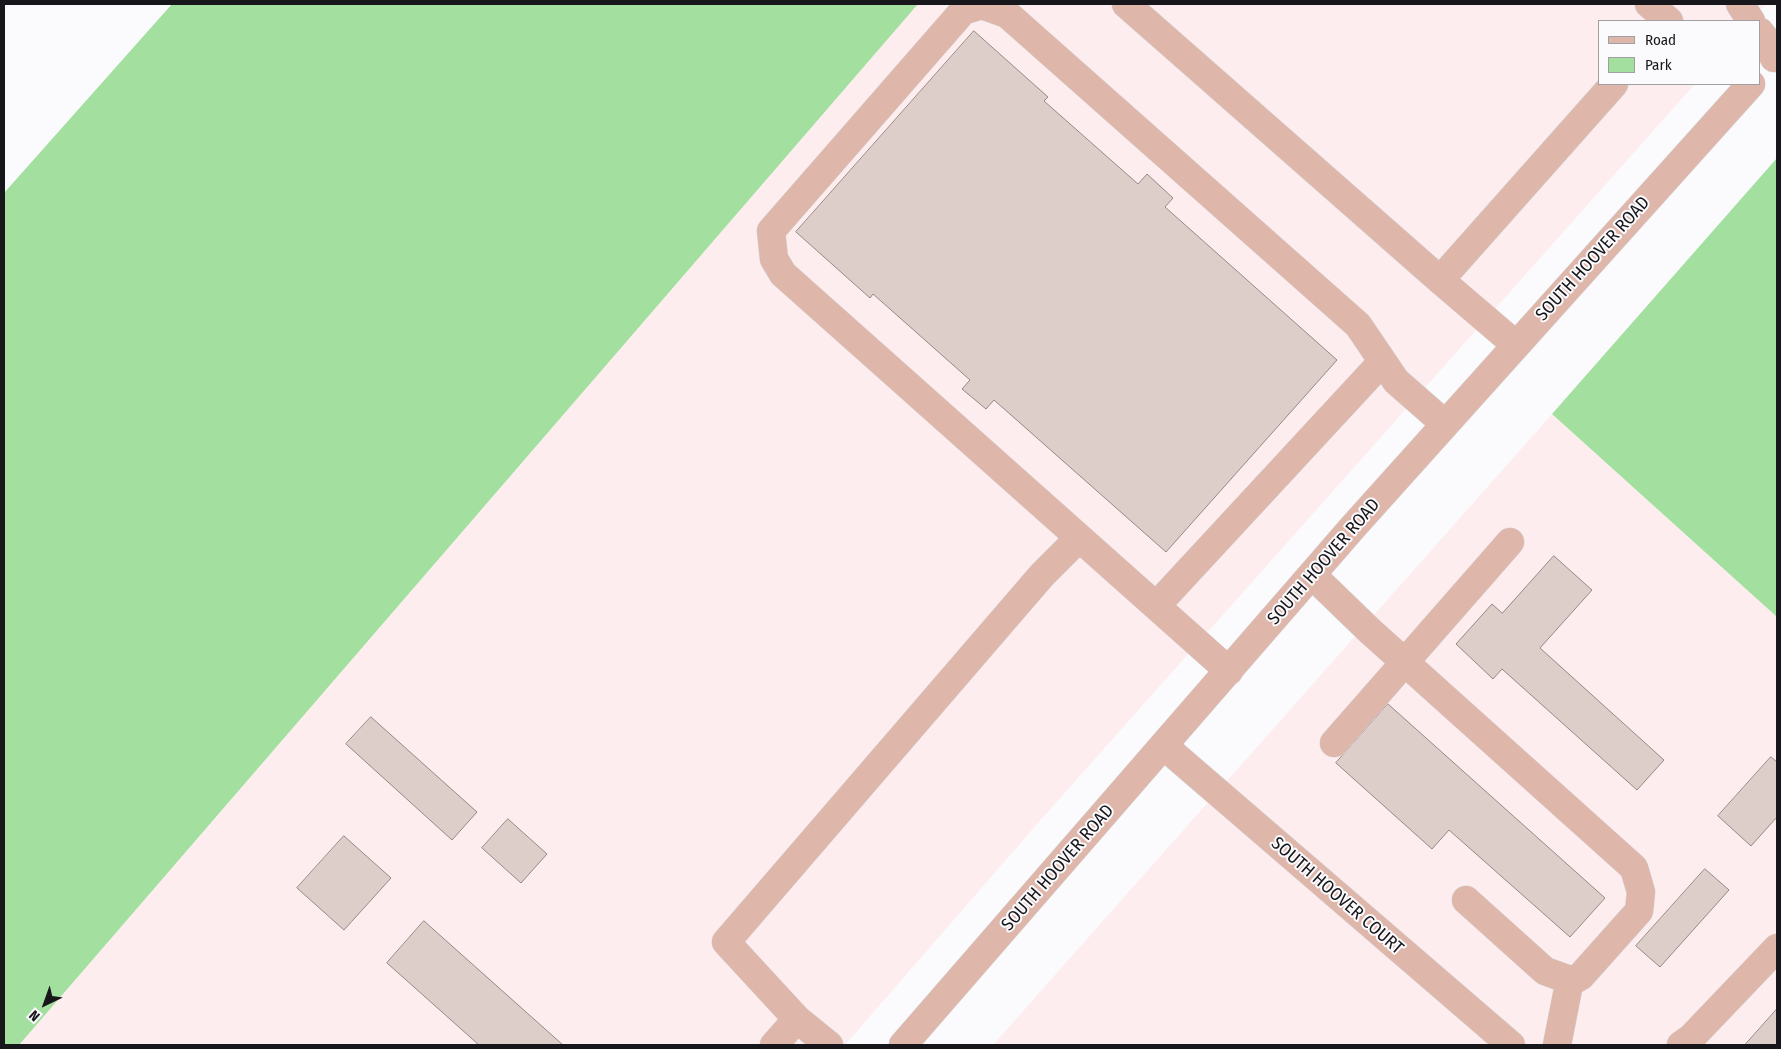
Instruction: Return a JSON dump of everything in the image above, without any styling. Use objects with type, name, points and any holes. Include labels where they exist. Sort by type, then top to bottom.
[{"type":"street","points":[[1126,4],[1516,345]]},
{"type":"street","points":[[1649,4],[1668,20]]},
{"type":"street","points":[[1740,4],[1750,20]]},
{"type":"street","points":[[1228,671],[783,274],[774,259],[771,231],[963,11],[982,5],[1007,14],[1358,325],[1370,339],[1382,362],[1396,381],[1445,424]]},
{"type":"street","points":[[1761,33],[1767,41],[1761,63]]},
{"type":"street","points":[[1440,280],[1613,85]]},
{"type":"street","name":"SOUTH HOOVER ROAD","points":[[903,1045],[1312,575],[1748,85]]},
{"type":"street","points":[[1156,606],[1382,362]]},
{"type":"street","points":[[829,1045],[797,1019],[726,942],[1042,575],[1079,538]]},
{"type":"street","points":[[1334,743],[1510,542]]},
{"type":"street","points":[[1312,575],[1404,662],[1634,868],[1642,892],[1639,911],[1575,978],[1557,1045]]},
{"type":"street","name":"SOUTH HOOVER COURT","points":[[1164,746],[1511,1045]]},
{"type":"street","points":[[1466,900],[1545,971],[1575,978]]},
{"type":"street","points":[[1681,1045],[1691,1038],[1749,980],[1777,948]]},
{"type":"street","points":[[774,1045],[797,1019]]},
{"type":"shaded area","points":[[918,4],[1766,4],[1751,20],[1598,20],[1598,85],[1694,85],[1038,823],[845,1045],[19,1045]]},
{"type":"shaded area","points":[[1552,414],[1777,617],[1777,1045],[993,1045]]},
{"type":"green space","points":[[172,4],[918,4],[19,1045],[4,1045],[4,193]]},
{"type":"green space","points":[[1777,158],[1777,617],[1552,414]]},
{"type":"building","points":[[974,31],[1048,97],[1044,101],[1138,184],[1147,174],[1173,198],[1165,207],[1337,360],[1166,552],[994,400],[986,409],[962,389],[970,380],[873,294],[870,298],[796,232]]},
{"type":"building","points":[[1554,556],[1592,590],[1540,648],[1664,760],[1637,790],[1502,669],[1493,679],[1456,644],[1492,604],[1502,613]]},
{"type":"building","points":[[1388,704],[1605,898],[1570,937],[1449,830],[1432,849],[1336,763]]},
{"type":"building","points":[[371,717],[477,812],[452,840],[346,744]]},
{"type":"building","points":[[1771,757],[1777,762],[1777,817],[1751,846],[1718,816]]},
{"type":"building","points":[[508,819],[547,854],[521,883],[482,848]]},
{"type":"building","points":[[344,836],[391,878],[344,930],[297,888]]},
{"type":"building","points":[[1705,869],[1729,890],[1660,967],[1636,946]]},
{"type":"building","points":[[424,921],[563,1045],[479,1045],[387,963]]},
{"type":"building","points":[[1777,1009],[1777,1045],[1745,1045]]}]
